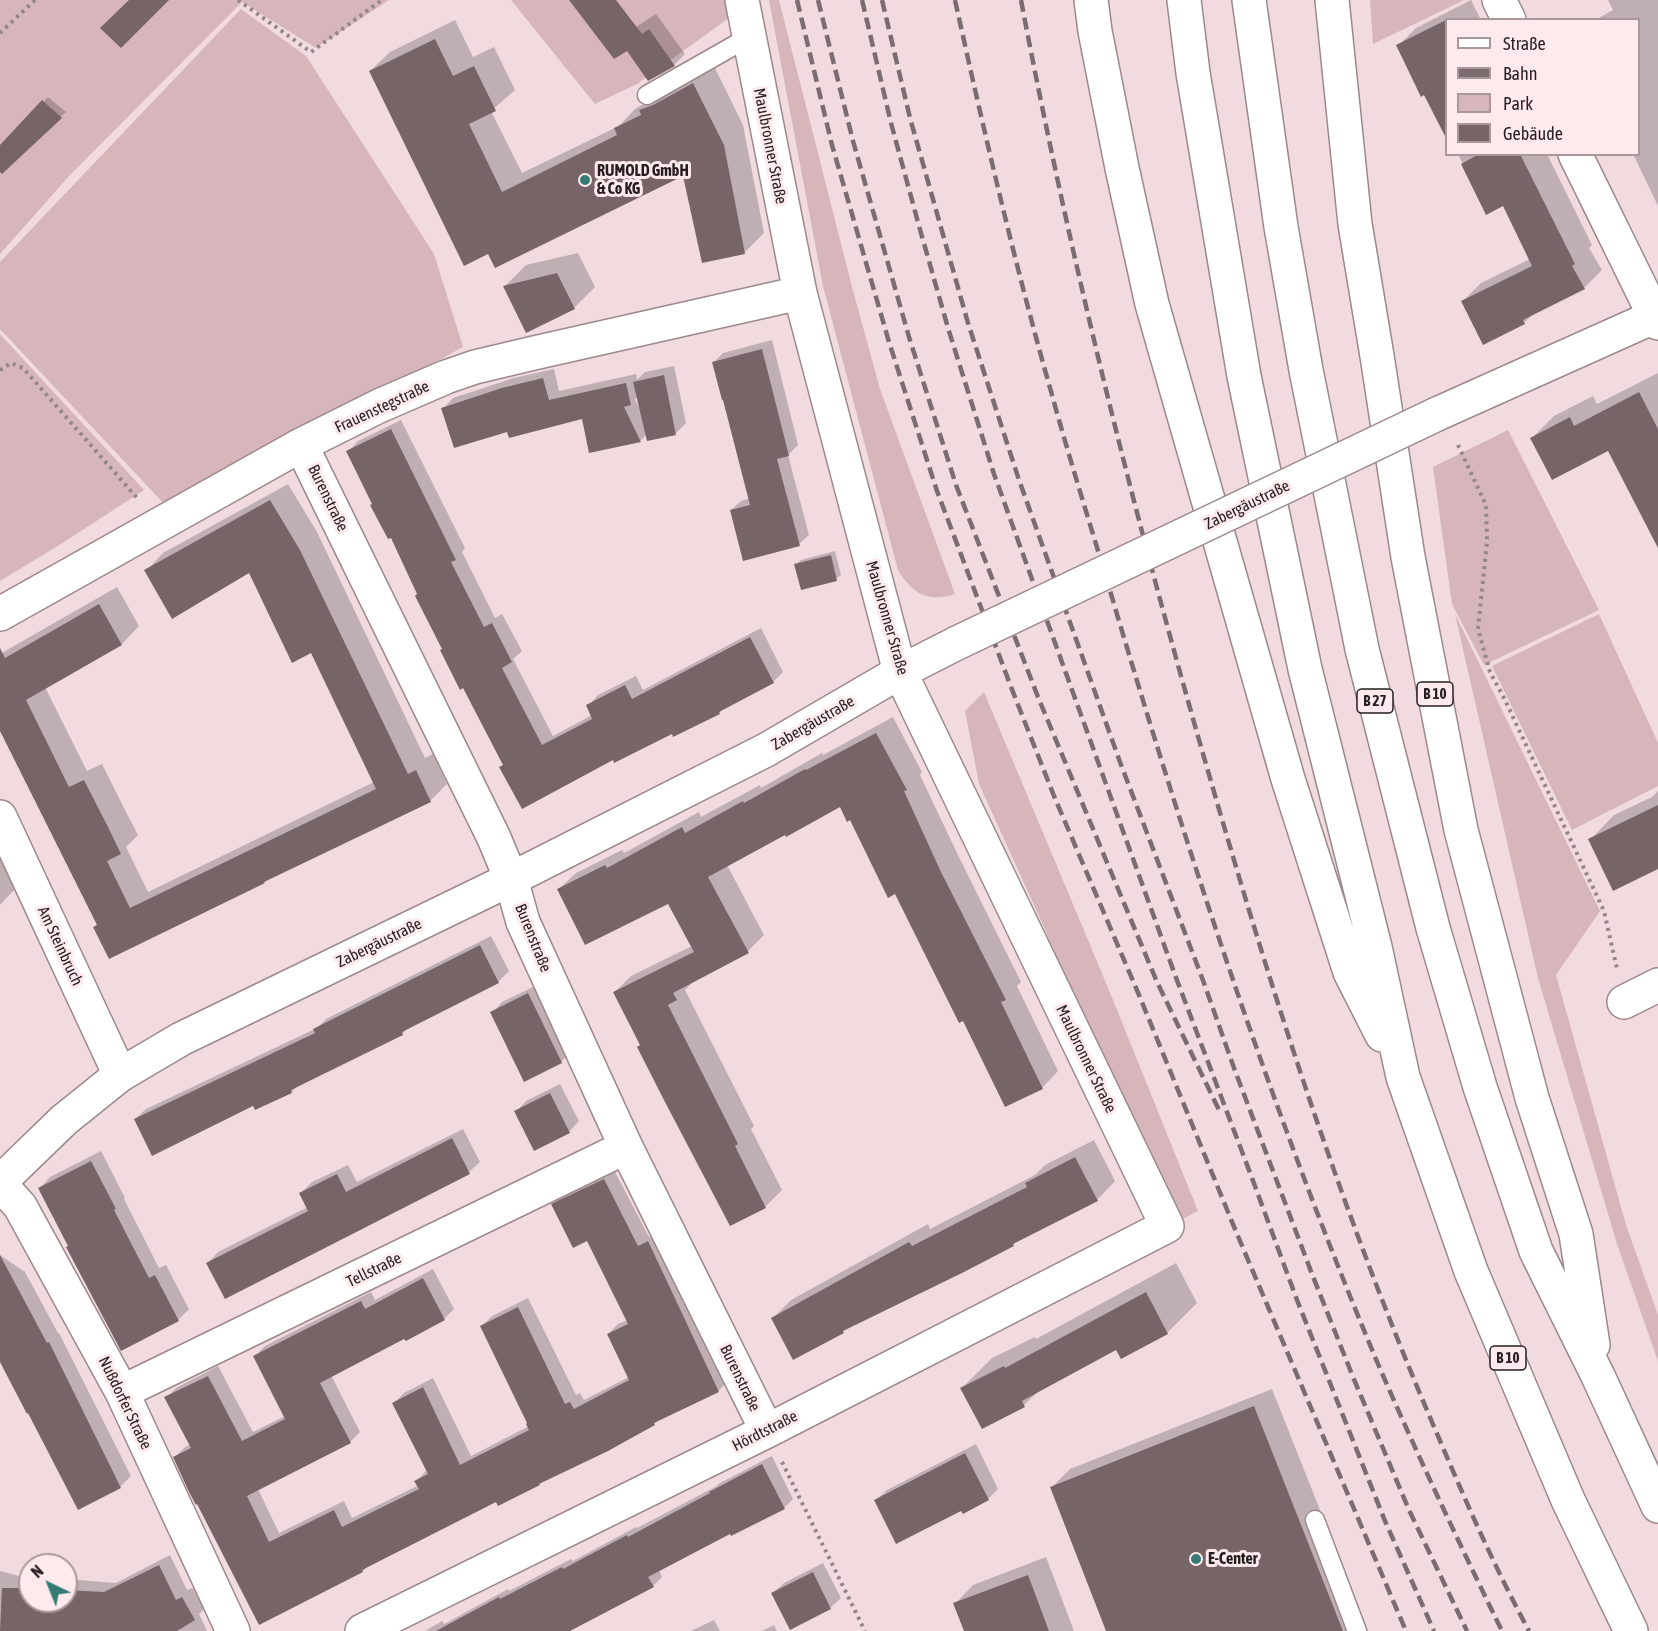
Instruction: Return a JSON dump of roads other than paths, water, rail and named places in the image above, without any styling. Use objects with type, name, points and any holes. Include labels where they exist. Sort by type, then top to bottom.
[{"type":"main road","name":"Maulbronner Straße","points":[[742,0],[800,293],[900,672],[1167,1226]]},
{"type":"main road","name":"B 10","points":[[1091,0],[1122,168],[1152,304],[1281,757],[1350,972],[1404,1077],[1471,1271],[1568,1500],[1631,1631]]},
{"type":"main road","points":[[1184,0],[1193,74],[1244,376],[1305,669],[1375,946],[1404,1077]]},
{"type":"main road","name":"B 27","points":[[1249,0],[1280,216],[1306,370],[1362,650],[1432,928],[1480,1087],[1536,1251],[1598,1376]]},
{"type":"main road","name":"B 10","points":[[1332,0],[1355,224],[1408,557],[1461,830],[1532,1098],[1576,1234],[1598,1376],[1658,1506]]},
{"type":"main road","points":[[1499,0],[1508,18]]},
{"type":"main road","points":[[1576,156],[1657,318]]},
{"type":"main road","name":"Frauenstegstraße","points":[[0,614],[302,445],[379,406],[446,377],[475,367],[800,293]]},
{"type":"main road","name":"Zabergäustraße","points":[[0,1183],[64,1120],[120,1075],[181,1039],[510,879],[766,750],[900,672],[957,643],[1437,414],[1657,318]]},
{"type":"main road","name":"Burenstraße","points":[[302,445],[494,838],[523,922],[626,1147],[767,1431]]},
{"type":"main road","name":"Am Steinbruch","points":[[0,817],[120,1075]]},
{"type":"main road","points":[[1624,1002],[1658,985]]},
{"type":"main road","name":"Tellstraße","points":[[122,1392],[626,1147]]},
{"type":"main road","name":"Nußdorfer Straße","points":[[0,1183],[20,1206],[122,1392],[233,1631]]},
{"type":"main road","name":"Hördtstraße","points":[[362,1631],[767,1431],[1167,1226]]},
{"type":"lane","points":[[647,95],[749,37]]},
{"type":"lane","points":[[1315,1520],[1357,1631]]},
{"type":"railway","points":[[797,0],[832,145],[889,342],[937,491],[1054,796],[1406,1631]]},
{"type":"railway","points":[[818,0],[853,141],[909,337],[956,485],[1038,697],[1157,982],[1219,1110]]},
{"type":"railway","points":[[862,0],[891,123],[919,226],[994,474],[1175,975],[1297,1300],[1385,1521],[1434,1631]]},
{"type":"railway","points":[[882,0],[910,118],[968,323],[1019,480],[1120,762],[1312,1274],[1353,1377],[1409,1510],[1467,1631]]},
{"type":"railway","points":[[955,0],[1000,198],[1052,395],[1145,707],[1205,897],[1270,1085],[1340,1272],[1408,1431],[1502,1631]]},
{"type":"railway","points":[[1021,0],[1042,109],[1090,325],[1117,433],[1173,647],[1256,933],[1327,1151],[1380,1295],[1470,1510],[1529,1631]]},
{"type":"place","name":"RUMOLD GmbH & Co KG","points":[[585,180]]},
{"type":"place","name":"E-Center","points":[[1196,1559]]}]
